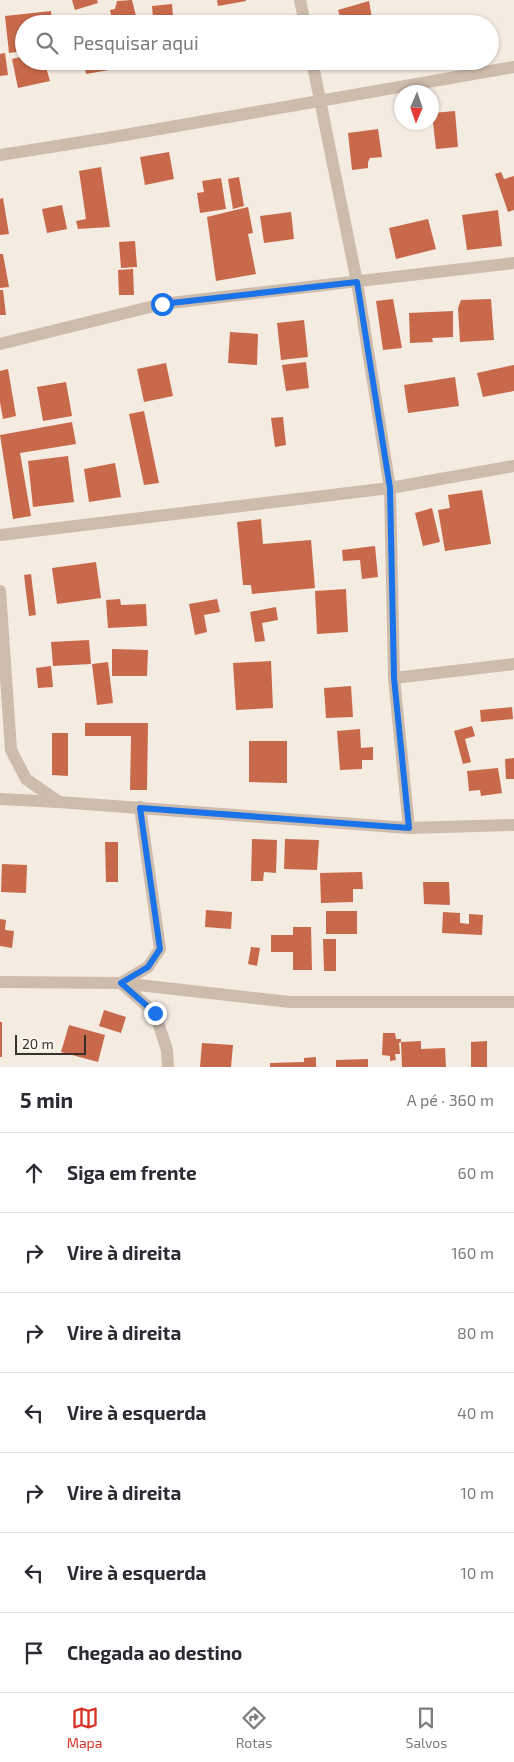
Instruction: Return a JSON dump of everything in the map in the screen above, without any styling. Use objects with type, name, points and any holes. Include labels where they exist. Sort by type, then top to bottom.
[{"type":"street","points":[[300,0],[303,15]]},
{"type":"street","points":[[499,70],[514,67]]},
{"type":"street","points":[[314,70],[357,282],[390,488],[394,678],[409,828]]},
{"type":"street","points":[[0,155],[319,102],[497,70]]},
{"type":"street","points":[[0,344],[162,304],[514,263]]},
{"type":"street","points":[[0,535],[390,488],[514,466]]},
{"type":"street","points":[[0,591],[11,750],[26,779],[59,802]]},
{"type":"street","points":[[394,678],[514,664]]},
{"type":"street","points":[[0,799],[409,828],[514,825]]},
{"type":"street","points":[[121,983],[148,967],[160,949],[140,808]]},
{"type":"street","points":[[0,982],[121,983],[290,1002],[514,1002]]},
{"type":"street","points":[[121,983],[155,1013],[167,1050],[168,1067]]},
{"type":"building","points":[[72,0],[97,0],[98,3],[75,10]]},
{"type":"building","points":[[132,0],[136,15],[111,15],[110,10],[115,9],[117,1]]},
{"type":"building","points":[[217,0],[246,0],[246,1],[218,6]]},
{"type":"building","points":[[369,1],[371,15],[339,15],[338,10]]},
{"type":"building","points":[[172,4],[173,15],[153,15],[152,6]]},
{"type":"building","points":[[51,11],[51,15],[15,15],[15,52],[9,53],[5,16]]},
{"type":"building","points":[[5,53],[8,75],[0,76],[0,54]]},
{"type":"building","points":[[15,58],[15,70],[47,70],[50,81],[18,88],[12,59]]},
{"type":"building","points":[[85,70],[109,70],[86,74]]},
{"type":"building","points":[[455,111],[458,147],[436,149],[434,130],[439,130],[439,112]]},
{"type":"building","points":[[378,129],[382,157],[370,158],[368,168],[352,170],[348,133]]},
{"type":"building","points":[[169,152],[174,179],[145,185],[140,157]]},
{"type":"building","points":[[101,167],[110,227],[78,229],[76,221],[86,219],[79,171]]},
{"type":"building","points":[[501,172],[504,179],[514,176],[514,210],[508,212],[495,174]]},
{"type":"building","points":[[239,177],[244,206],[233,209],[228,179]]},
{"type":"building","points":[[221,178],[226,209],[200,213],[197,193],[204,192],[202,181]]},
{"type":"building","points":[[3,198],[9,234],[0,235],[0,199]]},
{"type":"building","points":[[62,205],[67,229],[47,233],[42,209]]},
{"type":"building","points":[[248,207],[253,233],[248,234],[256,274],[216,281],[207,217]]},
{"type":"building","points":[[498,210],[502,246],[467,250],[462,215]]},
{"type":"building","points":[[291,212],[294,239],[264,243],[260,216]]},
{"type":"building","points":[[428,219],[436,249],[396,259],[389,228]]},
{"type":"building","points":[[135,241],[137,267],[121,268],[119,242]]},
{"type":"building","points":[[0,254],[3,254],[9,287],[0,288]]},
{"type":"building","points":[[133,269],[134,295],[119,295],[118,270]]},
{"type":"building","points":[[0,290],[3,290],[6,315],[0,315]]},
{"type":"building","points":[[393,299],[402,348],[383,350],[376,301]]},
{"type":"building","points":[[491,299],[494,340],[460,342],[458,308],[461,300]]},
{"type":"building","points":[[453,311],[453,337],[432,338],[433,342],[410,343],[409,313]]},
{"type":"building","points":[[304,320],[308,357],[281,360],[277,323]]},
{"type":"building","points":[[230,332],[258,334],[257,365],[228,363]]},
{"type":"building","points":[[306,362],[309,388],[286,391],[282,365]]},
{"type":"building","points":[[166,363],[173,396],[144,402],[137,369]]},
{"type":"building","points":[[514,365],[514,391],[483,397],[477,373]]},
{"type":"building","points":[[8,369],[16,416],[3,419],[0,402],[0,371]]},
{"type":"building","points":[[455,377],[459,406],[408,413],[404,385]]},
{"type":"building","points":[[66,382],[72,416],[43,421],[37,387]]},
{"type":"building","points":[[144,411],[159,483],[144,485],[129,414]]},
{"type":"building","points":[[283,417],[286,445],[275,447],[271,418]]},
{"type":"building","points":[[72,422],[76,444],[20,453],[31,516],[13,519],[0,435]]},
{"type":"building","points":[[68,456],[74,502],[33,507],[28,461]]},
{"type":"building","points":[[115,463],[121,497],[89,502],[84,469]]},
{"type":"building","points":[[482,490],[491,544],[445,551],[438,510],[450,508],[448,495]]},
{"type":"building","points":[[432,508],[440,542],[423,546],[415,513]]},
{"type":"building","points":[[261,519],[263,544],[311,540],[315,588],[252,594],[251,585],[243,585],[237,522]]},
{"type":"building","points":[[375,546],[378,577],[362,579],[360,560],[343,561],[342,550]]},
{"type":"building","points":[[96,562],[101,598],[57,604],[52,568]]},
{"type":"building","points":[[31,574],[36,615],[29,616],[24,575]]},
{"type":"building","points":[[346,589],[348,632],[317,634],[315,591]]},
{"type":"building","points":[[120,599],[121,605],[146,604],[147,626],[108,628],[106,600]]},
{"type":"building","points":[[217,599],[220,612],[204,615],[207,632],[195,635],[189,604]]},
{"type":"building","points":[[276,607],[278,620],[262,623],[265,641],[255,642],[250,612]]},
{"type":"building","points":[[89,640],[91,664],[53,666],[51,642]]},
{"type":"building","points":[[112,649],[148,650],[147,676],[112,676]]},
{"type":"building","points":[[271,661],[273,708],[236,710],[233,663]]},
{"type":"building","points":[[108,662],[113,703],[97,705],[92,664]]},
{"type":"building","points":[[51,666],[53,687],[38,688],[36,668]]},
{"type":"building","points":[[351,686],[353,717],[326,718],[324,688]]},
{"type":"building","points":[[512,707],[513,719],[481,722],[480,710]]},
{"type":"building","points":[[85,723],[148,723],[147,790],[130,790],[131,736],[85,736]]},
{"type":"building","points":[[472,726],[475,736],[465,739],[471,762],[463,764],[454,731]]},
{"type":"building","points":[[360,729],[361,748],[373,747],[373,760],[362,760],[362,769],[340,770],[337,731]]},
{"type":"building","points":[[52,733],[68,733],[68,776],[52,775]]},
{"type":"building","points":[[249,741],[287,741],[287,783],[249,782]]},
{"type":"building","points":[[514,758],[514,779],[506,779],[505,759]]},
{"type":"building","points":[[498,768],[502,793],[481,796],[480,790],[469,791],[467,771]]},
{"type":"building","points":[[252,839],[277,840],[276,873],[264,872],[263,881],[251,881]]},
{"type":"building","points":[[285,839],[319,840],[317,870],[284,869]]},
{"type":"building","points":[[105,842],[118,842],[118,882],[106,882]]},
{"type":"building","points":[[2,864],[27,865],[26,893],[1,892]]},
{"type":"building","points":[[362,872],[363,889],[353,889],[353,902],[321,903],[320,873]]},
{"type":"building","points":[[423,882],[449,882],[450,905],[424,904]]},
{"type":"building","points":[[206,910],[232,912],[231,929],[205,927]]},
{"type":"building","points":[[326,911],[357,911],[357,934],[326,934]]},
{"type":"building","points":[[443,912],[460,913],[460,923],[469,924],[469,914],[483,915],[482,935],[442,933]]},
{"type":"building","points":[[0,919],[6,920],[5,930],[14,931],[12,948],[0,946]]},
{"type":"building","points":[[293,927],[311,927],[312,970],[293,970],[293,952],[271,952],[271,935],[293,935]]},
{"type":"building","points":[[323,939],[336,939],[336,971],[324,971]]},
{"type":"building","points":[[251,947],[260,948],[257,966],[248,964]]},
{"type":"building","points":[[104,1010],[126,1017],[121,1033],[99,1026]]},
{"type":"building","points":[[0,1022],[2,1022],[2,1057],[0,1057]]},
{"type":"building","points":[[69,1025],[105,1035],[98,1062],[61,1052]]},
{"type":"building","points":[[383,1033],[395,1033],[396,1039],[401,1039],[399,1043],[400,1054],[395,1054],[396,1060],[390,1061],[390,1056],[382,1055]]},
{"type":"building","points":[[421,1041],[421,1049],[445,1048],[446,1067],[402,1067],[401,1042]]},
{"type":"building","points":[[487,1041],[487,1067],[471,1067],[471,1042]]},
{"type":"building","points":[[202,1043],[233,1045],[231,1067],[200,1067]]},
{"type":"building","points":[[316,1057],[316,1067],[270,1067],[270,1063],[304,1062],[304,1058]]},
{"type":"building","points":[[368,1059],[368,1067],[336,1067],[336,1060]]},
{"type":"route","points":[[155,1013],[121,983],[148,967],[160,949],[140,808],[409,828],[394,678],[390,488],[357,282],[162,304]]}]
